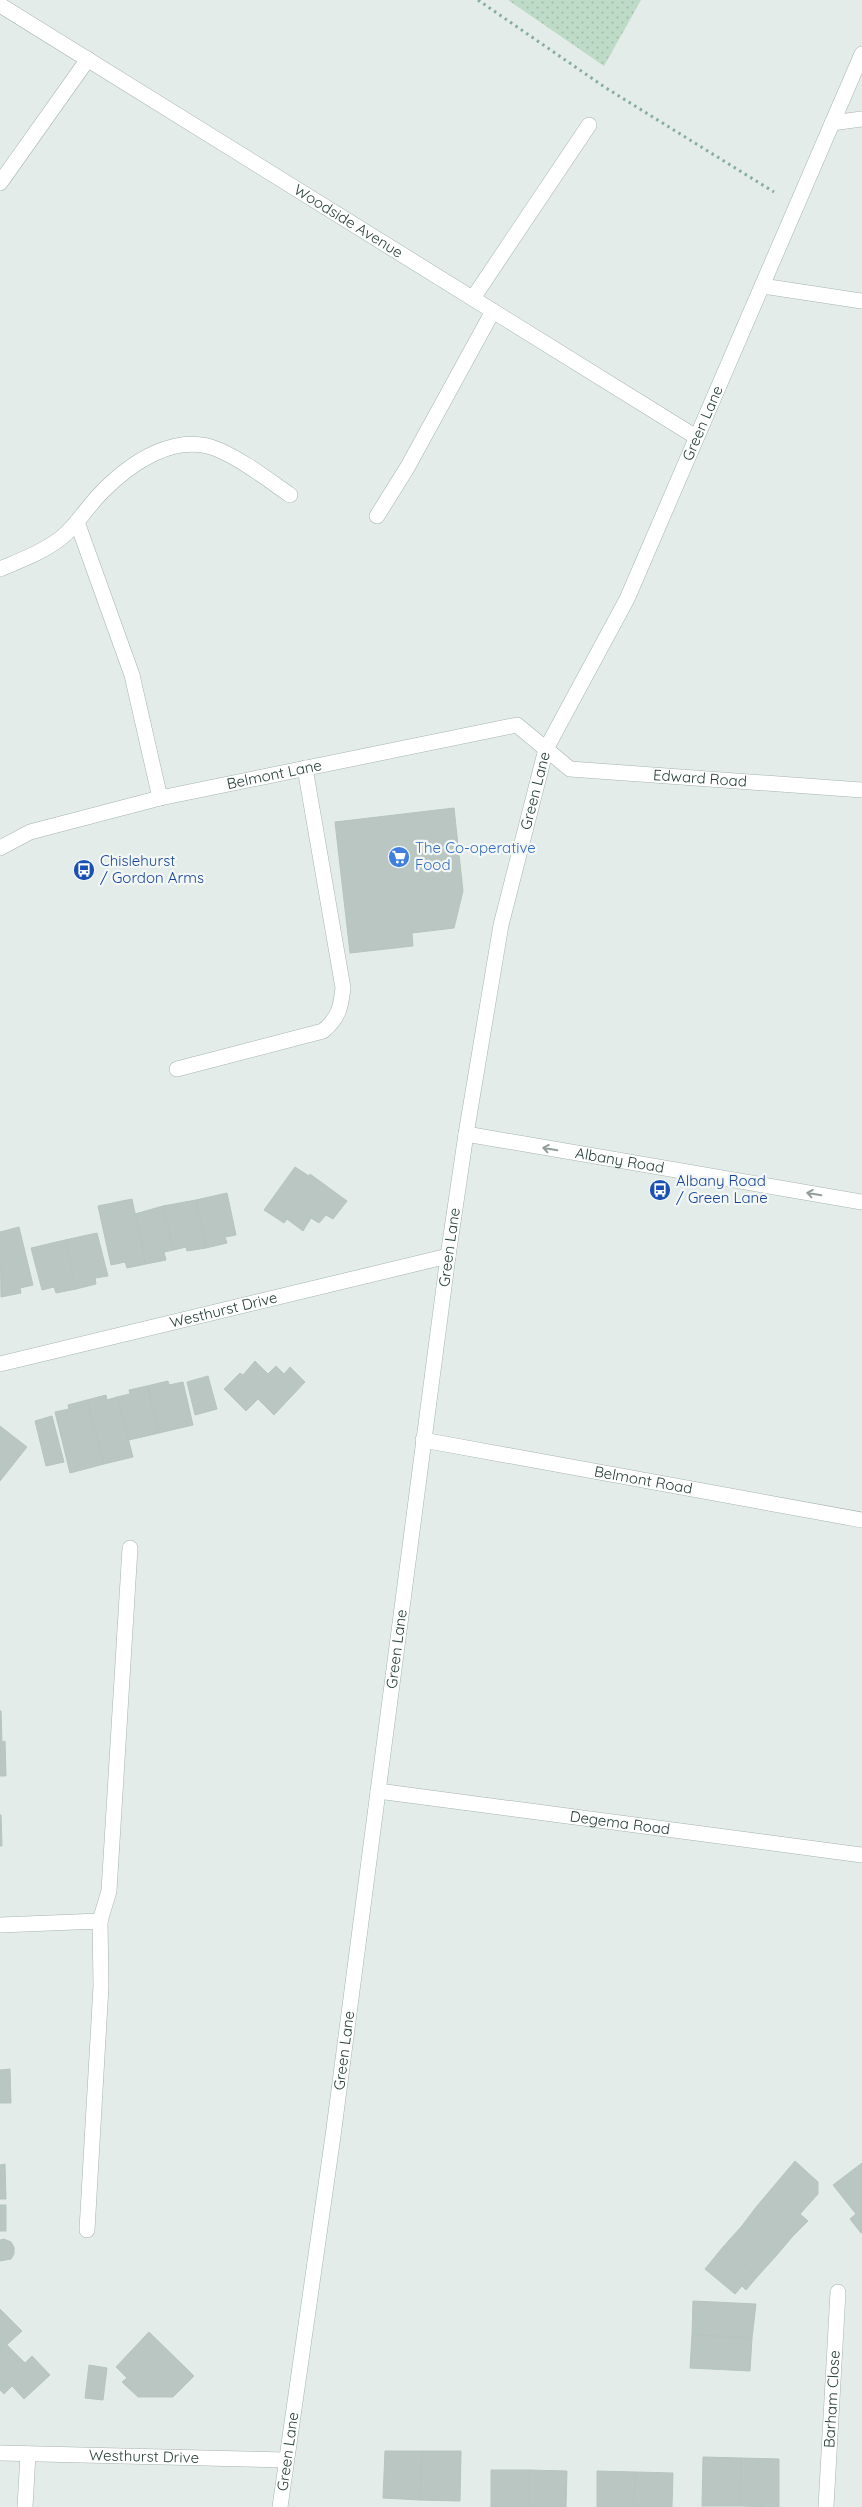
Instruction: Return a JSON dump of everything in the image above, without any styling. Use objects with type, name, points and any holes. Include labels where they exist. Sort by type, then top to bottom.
[{"type":"street","name":"Woodside Avenue","points":[[0,5],[696,437]]},
{"type":"street","name":"Green Lane","points":[[280,2507],[333,2136],[448,1256],[466,1134],[501,925],[546,749],[627,599],[862,54]]},
{"type":"street","points":[[0,183],[88,59]]},
{"type":"street","points":[[832,123],[862,119]]},
{"type":"street","points":[[474,298],[589,125]]},
{"type":"street","points":[[762,286],[862,301]]},
{"type":"street","points":[[377,516],[412,460],[493,311]]},
{"type":"street","points":[[0,569],[47,547],[61,538],[101,493],[118,478],[143,459],[167,448],[190,445],[218,449],[290,495]]},
{"type":"street","points":[[77,522],[132,675],[160,798]]},
{"type":"street","name":"Belmont Lane","points":[[0,848],[30,832],[160,798],[517,725],[546,749]]},
{"type":"street","name":"Edward Road","points":[[546,749],[570,769],[862,790]]},
{"type":"street","points":[[177,1069],[323,1030],[332,1024],[341,1008],[343,988],[305,768]]},
{"type":"street","name":"Albany Road","points":[[466,1134],[862,1202]]},
{"type":"street","name":"Westhurst Drive","points":[[0,1364],[448,1256]]},
{"type":"street","name":"Belmont Road","points":[[423,1440],[862,1520]]},
{"type":"street","points":[[87,2230],[101,1986],[100,1921],[109,1891],[130,1548]]},
{"type":"street","name":"Degema Road","points":[[378,1791],[862,1855]]},
{"type":"street","points":[[0,1925],[100,1921]]},
{"type":"street","name":"Barham Close","points":[[826,2507],[838,2292]]},
{"type":"street","name":"Westhurst Drive","points":[[0,2453],[286,2460]]},
{"type":"street","points":[[25,2507],[28,2454]]},
{"type":"path","points":[[478,0],[606,88],[796,205]]},
{"type":"green space","points":[[508,0],[641,0],[604,66]]},
{"type":"building","name":"The Co-operative Food","points":[[454,808],[463,891],[454,928],[412,933],[413,946],[350,953],[335,822]]},
{"type":"building","points":[[295,1167],[309,1176],[310,1174],[347,1201],[333,1219],[326,1215],[319,1223],[311,1218],[303,1231],[287,1219],[284,1223],[264,1210]]},
{"type":"building","points":[[227,1193],[236,1235],[225,1237],[227,1243],[206,1248],[196,1200]]},
{"type":"building","points":[[132,1199],[146,1264],[127,1268],[125,1262],[111,1265],[98,1206]]},
{"type":"building","points":[[196,1200],[206,1248],[187,1251],[186,1247],[174,1250],[163,1206]]},
{"type":"building","points":[[163,1206],[174,1250],[164,1252],[166,1260],[146,1264],[135,1214]]},
{"type":"building","points":[[19,1227],[33,1285],[20,1288],[21,1293],[1,1297],[0,1232]]},
{"type":"building","points":[[97,1233],[108,1276],[95,1278],[96,1284],[76,1289],[65,1240]]},
{"type":"building","points":[[65,1240],[76,1289],[56,1293],[54,1287],[42,1290],[31,1248]]},
{"type":"building","points":[[255,1361],[268,1374],[276,1366],[284,1374],[290,1367],[305,1382],[274,1415],[258,1399],[246,1411],[224,1389],[240,1373],[243,1375]]},
{"type":"building","points":[[208,1376],[217,1409],[195,1415],[187,1382]]},
{"type":"building","points":[[168,1381],[169,1385],[183,1382],[193,1425],[159,1433],[147,1386]]},
{"type":"building","points":[[147,1386],[159,1433],[129,1440],[117,1397],[130,1394],[129,1390]]},
{"type":"building","points":[[106,1395],[107,1400],[117,1397],[133,1457],[104,1464],[87,1400]]},
{"type":"building","points":[[87,1400],[104,1464],[70,1473],[55,1412],[69,1409],[68,1405]]},
{"type":"building","points":[[52,1416],[64,1462],[46,1466],[35,1421]]},
{"type":"building","points":[[0,1426],[27,1447],[0,1481]]},
{"type":"building","points":[[0,1711],[2,1743],[0,1743]]},
{"type":"building","points":[[5,1741],[6,1776],[0,1776],[0,1743]]},
{"type":"building","points":[[1,1815],[2,1846],[0,1846]]},
{"type":"building","points":[[10,2069],[11,2103],[0,2103],[0,2070]]},
{"type":"building","points":[[795,2161],[818,2182],[818,2194],[800,2214],[808,2221],[793,2236],[757,2206]]},
{"type":"building","points":[[862,2163],[861,2233],[850,2219],[856,2214],[833,2185]]},
{"type":"building","points":[[5,2164],[6,2199],[0,2199],[0,2165]]},
{"type":"building","points":[[0,2205],[6,2205],[6,2231],[0,2231]]},
{"type":"building","points":[[757,2206],[793,2236],[776,2256],[741,2227]]},
{"type":"building","points":[[741,2227],[776,2256],[757,2277],[723,2247]]},
{"type":"building","points":[[4,2239],[11,2242],[14,2247],[14,2254],[11,2259],[0,2261],[0,2240]]},
{"type":"building","points":[[723,2247],[757,2277],[746,2290],[742,2286],[735,2294],[705,2269]]},
{"type":"building","points":[[693,2301],[756,2304],[752,2338],[692,2335]]},
{"type":"building","points":[[0,2309],[22,2331],[0,2351]]},
{"type":"building","points":[[149,2332],[194,2376],[173,2397],[138,2397],[122,2382],[127,2378],[116,2367]]},
{"type":"building","points":[[692,2335],[752,2338],[750,2371],[690,2368]]},
{"type":"building","points":[[7,2345],[25,2363],[32,2356],[50,2375],[24,2399],[12,2386],[4,2394],[0,2390],[0,2351]]},
{"type":"building","points":[[89,2365],[107,2368],[103,2400],[85,2398]]},
{"type":"building","points":[[385,2451],[422,2451],[420,2500],[383,2498]]},
{"type":"building","points":[[422,2451],[461,2451],[460,2501],[420,2500]]},
{"type":"building","points":[[703,2457],[741,2458],[740,2506],[702,2506]]},
{"type":"building","points":[[741,2458],[779,2459],[779,2507],[740,2506]]},
{"type":"building","points":[[491,2470],[529,2470],[529,2507],[491,2507]]},
{"type":"building","points":[[529,2470],[567,2471],[566,2507],[529,2507]]},
{"type":"building","points":[[597,2471],[635,2472],[634,2507],[597,2507]]},
{"type":"building","points":[[635,2472],[673,2473],[672,2507],[634,2507]]},
{"type":"place","name":"The Co-operative Food","points":[[399,857]]},
{"type":"place","name":"Chislehurst / Gordon Arms","points":[[84,870]]},
{"type":"place","name":"Albany Road / Green Lane","points":[[660,1190]]}]
